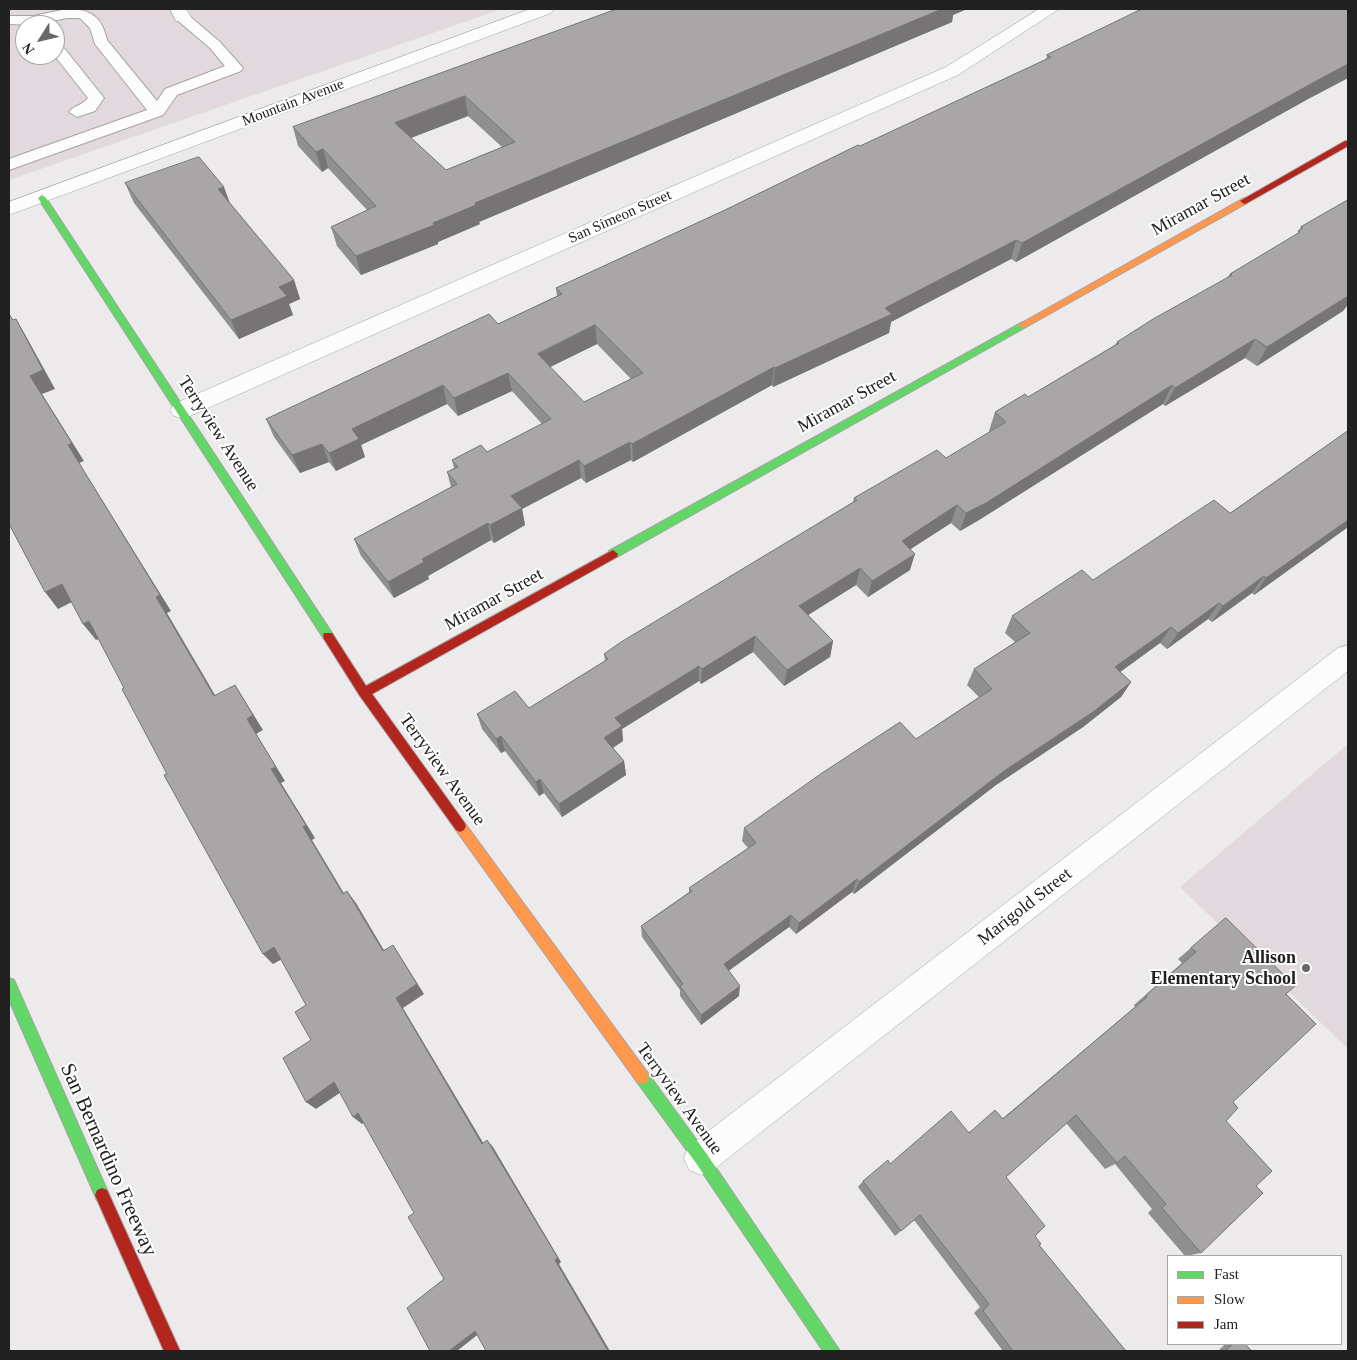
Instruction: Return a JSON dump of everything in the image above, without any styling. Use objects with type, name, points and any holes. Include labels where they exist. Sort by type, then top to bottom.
[{"type":"main road","name":"Miramar Street","points":[[364,693],[1348,143]]},
{"type":"main road","name":"Terryview Avenue","points":[[42,198],[182,410],[364,693],[701,1158],[832,1351]]},
{"type":"main road","name":"San Bernardino Freeway","points":[[9,984],[172,1351]]},
{"type":"street","name":"Mountain Avenue","points":[[9,209],[545,9]]},
{"type":"street","name":"San Simeon Street","points":[[182,410],[952,71],[1050,9]]},
{"type":"street","name":"Marigold Street","points":[[701,1158],[1348,656]]},
{"type":"lane","points":[[52,15],[69,12],[89,16],[99,28],[100,41],[157,112]]},
{"type":"lane","points":[[9,166],[157,112],[171,92],[235,68],[215,45],[180,13]]},
{"type":"lane","points":[[65,59],[96,98],[89,108],[77,112]]},
{"type":"shaded area","points":[[9,9],[502,9],[9,180]]},
{"type":"shaded area","name":"Allison Elementary School","points":[[1348,744],[1348,1049],[1180,887]]},
{"type":"building","points":[[617,9],[942,9],[475,203],[476,205],[433,223],[434,225],[356,256],[331,227],[376,206],[323,149],[316,152],[293,127]],"holes":[[[465,96],[515,142],[446,170],[395,123]]]},
{"type":"building","points":[[1142,9],[1348,9],[1348,64],[1022,243],[1016,240],[885,308],[892,314],[774,367],[632,444],[630,442],[584,466],[579,460],[511,496],[522,508],[490,525],[488,523],[422,559],[424,562],[388,582],[354,539],[457,484],[447,472],[458,467],[452,460],[481,445],[487,452],[551,419],[508,373],[454,398],[443,385],[352,429],[359,439],[329,453],[322,444],[292,455],[266,419],[489,314],[498,324],[562,294],[556,288],[725,210],[858,145],[860,146],[1051,57],[1047,55]],"holes":[[[595,325],[643,373],[584,402],[538,354]]]},
{"type":"building","points":[[199,157],[224,187],[218,189],[294,280],[279,287],[287,296],[231,320],[125,183]]},
{"type":"building","points":[[1348,200],[1348,296],[1267,347],[1255,339],[1175,388],[1172,385],[986,503],[966,513],[957,505],[902,541],[915,554],[872,581],[860,568],[799,606],[833,641],[787,670],[755,636],[702,669],[699,666],[615,718],[622,726],[604,738],[624,761],[559,804],[540,779],[536,782],[501,736],[496,739],[477,714],[515,691],[529,708],[608,659],[604,654],[621,642],[857,500],[854,498],[937,450],[946,458],[1006,422],[995,412],[1025,394],[1028,397],[1119,343],[1117,342],[1153,319],[1232,275],[1230,274],[1300,232],[1298,231],[1303,228],[1301,227]]},
{"type":"building","points":[[9,314],[13,320],[16,319],[43,370],[30,376],[72,443],[68,445],[160,595],[156,597],[214,696],[235,685],[253,715],[247,719],[276,767],[271,769],[306,825],[303,827],[343,894],[347,891],[383,951],[393,945],[417,984],[396,998],[482,1144],[487,1140],[558,1258],[555,1260],[608,1351],[486,1351],[475,1331],[449,1351],[430,1351],[407,1308],[444,1279],[408,1217],[414,1213],[358,1113],[353,1117],[334,1082],[306,1102],[283,1058],[311,1040],[295,1012],[306,1005],[274,947],[263,954],[164,775],[167,774],[89,621],[83,624],[62,584],[45,592],[9,524]]},
{"type":"building","points":[[1348,431],[1348,520],[1223,606],[1219,603],[1178,633],[1171,627],[1115,667],[1131,682],[1093,712],[1004,771],[859,882],[857,879],[799,923],[791,915],[724,964],[740,986],[701,1015],[680,986],[683,984],[641,926],[692,891],[689,888],[756,843],[744,828],[822,773],[900,722],[916,739],[992,689],[974,669],[1030,633],[1012,616],[1082,570],[1093,580],[1214,500],[1230,513]]},
{"type":"building","points":[[1226,918],[1295,986],[1286,994],[1316,1024],[1233,1102],[1238,1108],[1226,1121],[1272,1171],[1256,1186],[1263,1193],[1201,1253],[1162,1208],[1166,1204],[1125,1156],[1117,1163],[1076,1115],[1006,1177],[1045,1226],[1035,1236],[1041,1244],[1039,1245],[1126,1351],[1013,1351],[983,1311],[989,1304],[920,1215],[901,1231],[863,1181],[888,1160],[890,1164],[951,1111],[969,1133],[995,1110],[1003,1119],[1147,997],[1146,995],[1196,952],[1191,948]]},
{"type":"building","points":[[1232,1345],[1246,1345],[1252,1351],[1226,1351]]},
{"type":"traffic: fast","points":[[42,198],[328,636]]},
{"type":"traffic: fast","points":[[613,554],[1023,325]]},
{"type":"traffic: fast","points":[[9,985],[102,1195]]},
{"type":"traffic: fast","points":[[642,1077],[701,1158],[832,1351]]},
{"type":"traffic: slow","points":[[1023,325],[1244,201]]},
{"type":"traffic: slow","points":[[460,826],[642,1077]]},
{"type":"traffic: jam","points":[[1244,201],[1348,143]]},
{"type":"traffic: jam","points":[[364,693],[613,554]]},
{"type":"traffic: jam","points":[[328,636],[364,693],[460,826]]},
{"type":"traffic: jam","points":[[102,1195],[172,1351]]},
{"type":"place","name":"Allison Elementary School","points":[[1306,968]]}]
